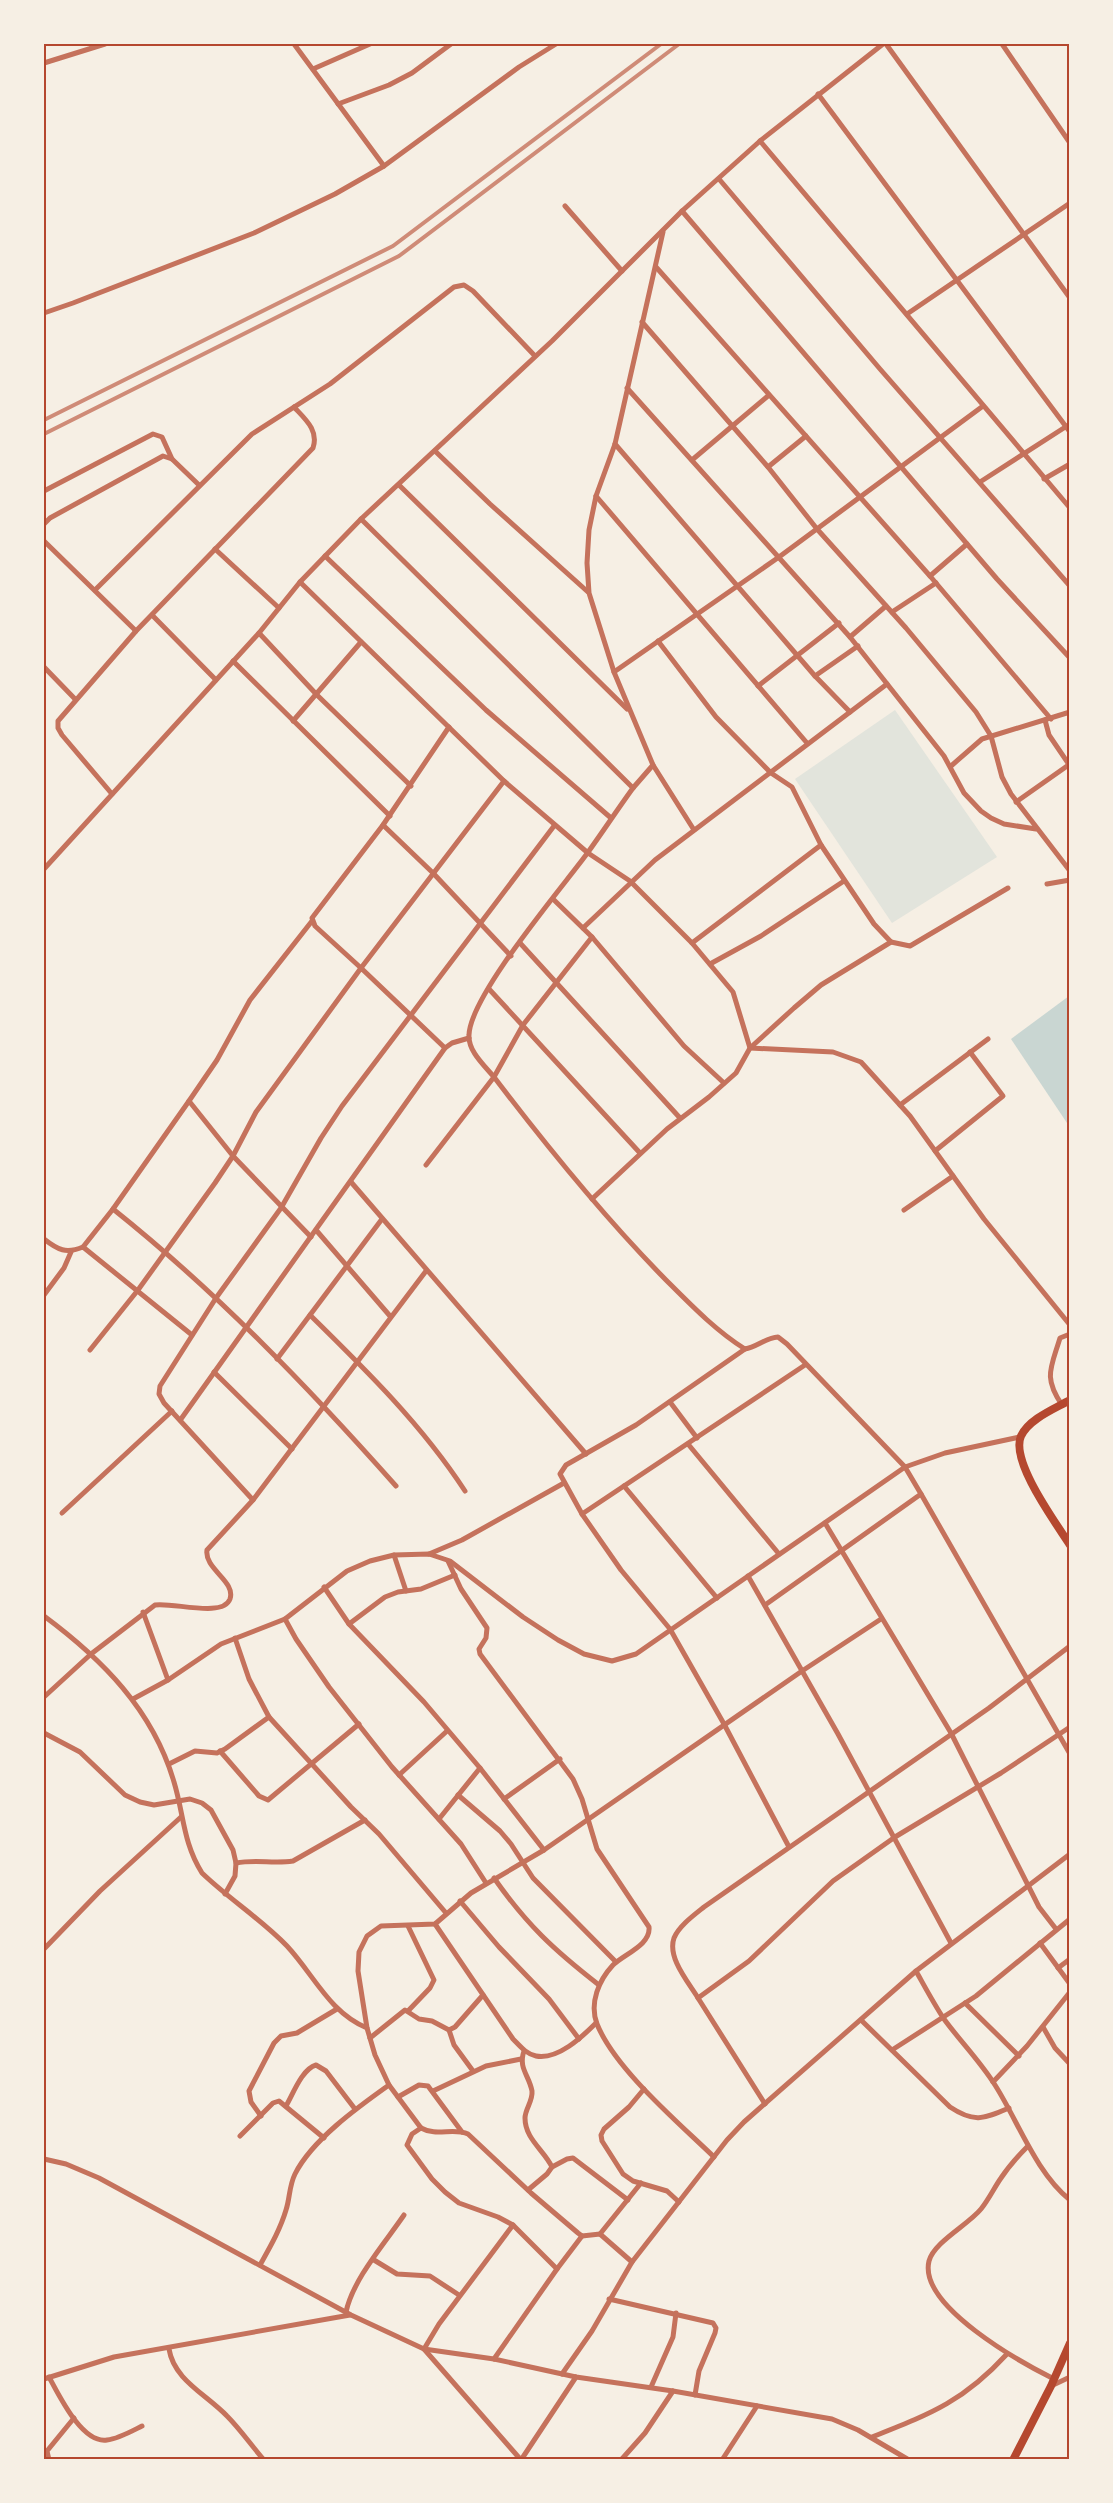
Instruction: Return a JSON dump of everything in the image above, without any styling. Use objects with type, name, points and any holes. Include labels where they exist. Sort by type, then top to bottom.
[{"type":"main road","points":[[1066,1403],[1034,1421],[1020,1437],[1019,1453],[1026,1473],[1070,1545]]},
{"type":"main road","points":[[1013,2460],[1070,2343]]},
{"type":"street","points":[[44,63],[105,44]]},
{"type":"street","points":[[294,44],[384,166]]},
{"type":"street","points":[[313,69],[370,44]]},
{"type":"street","points":[[338,104],[390,85],[412,73],[452,44]]},
{"type":"street","points":[[44,313],[254,232],[335,194],[384,166],[556,44]]},
{"type":"street","points":[[44,869],[259,633],[300,582],[361,519],[535,356],[682,211],[760,141],[885,44],[1070,298]]},
{"type":"street","points":[[1002,44],[1070,143]]},
{"type":"street","points":[[818,94],[1068,427],[980,482]]},
{"type":"street","points":[[760,141],[1070,508]]},
{"type":"street","points":[[719,179],[880,369],[1070,586]]},
{"type":"street","points":[[907,314],[1070,203]]},
{"type":"street","points":[[565,206],[622,271]]},
{"type":"street","points":[[682,211],[968,544],[1070,658]]},
{"type":"street","points":[[663,231],[657,267],[642,322],[615,444],[596,496],[589,530],[587,563],[589,593],[629,712],[653,765],[694,830]]},
{"type":"street","points":[[657,267],[930,576],[1048,720],[1049,735],[1069,765],[1016,802]]},
{"type":"street","points":[[95,590],[252,434],[374,352],[454,287],[464,285],[473,291],[535,356]]},
{"type":"street","points":[[642,322],[768,467],[817,529],[961,692],[991,736],[1002,777],[1016,802],[1070,872]]},
{"type":"street","points":[[627,388],[839,623],[951,766],[964,793],[981,811],[1004,824],[1036,829]]},
{"type":"street","points":[[692,460],[769,395]]},
{"type":"street","points":[[614,672],[698,615],[903,468],[983,406]]},
{"type":"street","points":[[112,794],[62,735],[58,728],[58,721],[62,713],[136,632],[313,448],[314,432],[294,407]]},
{"type":"street","points":[[44,491],[153,434],[162,437],[172,459],[199,485]]},
{"type":"street","points":[[768,467],[806,436]]},
{"type":"street","points":[[615,444],[796,655],[850,712]]},
{"type":"street","points":[[435,451],[589,593]]},
{"type":"street","points":[[44,524],[50,518],[155,459],[163,456],[172,459]]},
{"type":"street","points":[[1044,478],[1070,464]]},
{"type":"street","points":[[399,485],[629,712]]},
{"type":"street","points":[[596,496],[807,743]]},
{"type":"street","points":[[361,519],[633,788]]},
{"type":"street","points":[[44,542],[136,632]]},
{"type":"street","points":[[930,576],[968,544]]},
{"type":"street","points":[[215,549],[279,608]]},
{"type":"street","points":[[325,556],[486,710],[611,818]]},
{"type":"street","points":[[300,582],[504,781],[588,853],[630,881],[692,944],[733,992],[750,1048]]},
{"type":"street","points":[[892,612],[936,583]]},
{"type":"street","points":[[850,637],[886,606]]},
{"type":"street","points":[[152,615],[216,680]]},
{"type":"street","points":[[758,686],[839,623]]},
{"type":"street","points":[[259,633],[317,695],[411,786]]},
{"type":"street","points":[[658,641],[716,717],[771,773],[792,787],[821,845],[874,924],[891,942],[910,946],[1008,888]]},
{"type":"street","points":[[293,721],[361,642]]},
{"type":"street","points":[[815,676],[858,646]]},
{"type":"street","points":[[233,661],[390,816]]},
{"type":"street","points":[[44,667],[75,699]]},
{"type":"street","points":[[583,928],[630,881],[886,684]]},
{"type":"street","points":[[951,766],[975,743],[1070,712]]},
{"type":"street","points":[[44,1239],[57,1249],[71,1252],[83,1247],[113,1209],[217,1060],[250,1000],[390,816],[449,727]]},
{"type":"street","points":[[653,765],[633,788],[588,853],[520,942],[476,1009],[470,1024],[469,1038],[474,1053],[627,1240],[685,1299],[734,1343],[745,1349]]},
{"type":"street","points":[[90,1350],[138,1290],[233,1156],[256,1112],[361,968],[504,781]]},
{"type":"street","points":[[383,825],[433,873],[511,956]]},
{"type":"street","points":[[253,1500],[172,1411],[159,1394],[160,1386],[216,1298],[281,1208],[321,1138],[409,1015],[554,826]]},
{"type":"street","points":[[692,944],[821,845]]},
{"type":"street","points":[[1047,884],[1070,880]]},
{"type":"street","points":[[710,964],[770,930],[844,881]]},
{"type":"street","points":[[553,899],[592,937],[684,1046],[724,1083]]},
{"type":"street","points":[[312,921],[445,1048]]},
{"type":"street","points":[[426,1165],[494,1077],[523,1025],[592,937]]},
{"type":"street","points":[[520,942],[680,1118]]},
{"type":"street","points":[[592,1199],[680,1118],[736,1073],[750,1048],[821,986],[891,942]]},
{"type":"street","points":[[489,988],[640,1153]]},
{"type":"street","points":[[181,1419],[445,1048],[452,1043],[469,1038]]},
{"type":"street","points":[[900,1105],[988,1039]]},
{"type":"street","points":[[750,1048],[833,1052],[861,1062],[900,1105],[984,1219],[1070,1325]]},
{"type":"street","points":[[935,1151],[1003,1096],[970,1052]]},
{"type":"street","points":[[189,1101],[233,1156],[311,1237]]},
{"type":"street","points":[[904,1210],[953,1176]]},
{"type":"street","points":[[351,1182],[586,1454]]},
{"type":"street","points":[[113,1209],[166,1251],[246,1327],[324,1405],[396,1486]]},
{"type":"street","points":[[277,1359],[382,1219]]},
{"type":"street","points":[[316,1230],[390,1316]]},
{"type":"street","points":[[83,1247],[192,1335]]},
{"type":"street","points":[[44,1295],[64,1268],[71,1252]]},
{"type":"street","points":[[44,1696],[91,1654],[155,1605],[167,1603],[213,1610],[222,1608],[228,1603],[231,1597],[230,1591],[209,1561],[207,1550],[253,1500],[426,1271]]},
{"type":"street","points":[[310,1315],[357,1361],[426,1437],[465,1491]]},
{"type":"street","points":[[1066,1403],[1051,1389],[1049,1376],[1060,1338],[1070,1334]]},
{"type":"street","points":[[789,1848],[724,1724],[669,1629],[621,1570],[582,1514],[560,1474],[562,1469],[670,1402],[745,1349],[753,1348],[770,1338],[778,1337],[787,1344],[905,1467],[1070,1754]]},
{"type":"street","points":[[582,1514],[806,1365]]},
{"type":"street","points":[[214,1372],[292,1449]]},
{"type":"street","points":[[670,1402],[697,1438]]},
{"type":"street","points":[[62,1513],[172,1411]]},
{"type":"street","points":[[133,1699],[235,1638],[285,1619],[347,1571],[370,1561],[394,1555],[429,1554],[448,1560],[523,1617],[584,1654],[612,1661],[636,1654],[905,1467],[945,1453],[1020,1437]]},
{"type":"street","points":[[688,1444],[778,1554]]},
{"type":"street","points":[[429,1554],[462,1540],[564,1483]]},
{"type":"street","points":[[624,1486],[717,1598]]},
{"type":"street","points":[[765,1605],[921,1494]]},
{"type":"street","points":[[825,1522],[951,1733],[1039,1907],[1056,1929]]},
{"type":"street","points":[[394,1555],[406,1591]]},
{"type":"street","points":[[448,1560],[470,1605],[487,1628],[486,1638],[479,1649],[480,1654],[573,1779],[589,1818],[597,1849],[649,1927],[645,1940],[616,1962],[605,1973],[599,1984],[595,2009],[597,2023],[623,2064],[644,2089],[714,2157]]},
{"type":"street","points":[[349,1624],[385,1597],[421,1589],[455,1575]]},
{"type":"street","points":[[748,1576],[895,1837],[951,1943]]},
{"type":"street","points":[[324,1587],[349,1624],[424,1702],[480,1768],[544,1850]]},
{"type":"street","points":[[143,1612],[168,1680]]},
{"type":"street","points":[[44,1616],[91,1654],[133,1699],[151,1726],[169,1764],[193,1858],[202,1873],[287,1946],[337,2009],[352,2021],[367,2028]]},
{"type":"street","points":[[285,1619],[308,1658],[399,1775],[461,1844],[486,1883]]},
{"type":"street","points":[[462,2132],[436,2133],[421,2128],[389,2085],[380,2068],[367,2028],[358,1971],[359,1952],[367,1936],[381,1926],[435,1924],[460,1901],[486,1883],[544,1850],[724,1724],[881,1619]]},
{"type":"street","points":[[235,1638],[249,1679],[269,1718],[365,1820],[446,1913]]},
{"type":"street","points":[[765,2104],[680,1968],[673,1951],[674,1938],[704,1907],[1028,1680],[1070,1646]]},
{"type":"street","points":[[169,1764],[195,1751],[210,1753],[220,1751],[269,1718]]},
{"type":"street","points":[[220,1751],[259,1796],[268,1800],[359,1724]]},
{"type":"street","points":[[698,1998],[749,1961],[833,1881],[895,1837],[977,1788],[1070,1727]]},
{"type":"street","points":[[399,1775],[447,1731]]},
{"type":"street","points":[[44,1733],[80,1752],[125,1795],[140,1802],[154,1805],[190,1799],[212,1810],[233,1850],[236,1863],[235,1876],[225,1894]]},
{"type":"street","points":[[504,1799],[560,1759]]},
{"type":"street","points":[[439,1820],[480,1768]]},
{"type":"street","points":[[458,1795],[511,1844],[533,1878],[616,1962]]},
{"type":"street","points":[[44,1949],[142,1850],[181,1817]]},
{"type":"street","points":[[236,1863],[259,1859],[282,1863],[293,1861],[365,1820]]},
{"type":"street","points":[[562,2374],[592,2331],[632,2262],[744,2122],[916,1971],[1027,1884],[1070,1854]]},
{"type":"street","points":[[494,1878],[536,1931],[557,1953],[599,1984]]},
{"type":"street","points":[[460,1901],[499,1947],[549,1999],[579,2039]]},
{"type":"street","points":[[892,2050],[944,2018],[1070,1919]]},
{"type":"street","points":[[435,1924],[524,2051],[536,2056],[547,2055],[579,2039],[597,2023]]},
{"type":"street","points":[[370,2038],[402,2012],[408,2011],[430,1988],[434,1980],[408,1926]]},
{"type":"street","points":[[1040,1943],[1070,1984]]},
{"type":"street","points":[[1058,1968],[1070,1959]]},
{"type":"street","points":[[916,1971],[944,2018],[993,2082],[1028,2146],[1050,2179],[1070,2200]]},
{"type":"street","points":[[993,2082],[1018,2056],[1070,1992]]},
{"type":"street","points":[[449,2030],[455,2027],[483,1995]]},
{"type":"street","points":[[964,2003],[1018,2056]]},
{"type":"street","points":[[261,2116],[251,2102],[249,2091],[274,2043],[281,2036],[297,2033],[337,2009]]},
{"type":"street","points":[[408,2011],[419,2019],[432,2021],[449,2030],[454,2045],[473,2071]]},
{"type":"street","points":[[861,2020],[950,2107],[962,2115],[985,2118],[1009,2108]]},
{"type":"street","points":[[1042,2027],[1055,2048],[1070,2064]]},
{"type":"street","points":[[524,2051],[521,2067],[532,2092],[525,2118],[526,2127],[530,2138],[552,2167]]},
{"type":"street","points":[[433,2091],[473,2071],[521,2059]]},
{"type":"street","points":[[286,2106],[306,2072],[310,2067],[316,2065],[326,2071],[355,2109]]},
{"type":"street","points":[[398,2097],[424,2084],[433,2091],[462,2132],[478,2143],[582,2236]]},
{"type":"street","points":[[260,2265],[282,2223],[290,2186],[296,2172],[324,2138],[355,2109],[389,2085]]},
{"type":"street","points":[[644,2089],[629,2107],[604,2129],[601,2135],[623,2174],[641,2183],[667,2191],[679,2202]]},
{"type":"street","points":[[240,2136],[276,2101],[286,2106],[324,2138]]},
{"type":"street","points":[[421,2128],[412,2134],[407,2145],[432,2179],[459,2203],[513,2225],[557,2269]]},
{"type":"street","points":[[1028,2146],[1011,2163],[980,2211],[935,2250],[930,2260],[929,2271],[935,2288],[949,2308],[977,2332],[1007,2354],[1053,2382],[1070,2377]]},
{"type":"street","points":[[44,2158],[66,2164],[99,2178],[349,2313],[424,2349],[494,2359],[576,2377],[651,2387],[832,2419],[872,2437],[909,2460]]},
{"type":"street","points":[[528,2190],[552,2167],[567,2159],[579,2161],[628,2200]]},
{"type":"street","points":[[494,2359],[582,2236],[600,2234],[641,2183]]},
{"type":"street","points":[[349,2313],[352,2293],[404,2215]]},
{"type":"street","points":[[424,2349],[459,2295],[513,2225]]},
{"type":"street","points":[[600,2234],[632,2262]]},
{"type":"street","points":[[374,2260],[397,2274],[430,2276],[459,2295]]},
{"type":"street","points":[[609,2299],[708,2320],[716,2328],[699,2371],[695,2395]]},
{"type":"street","points":[[142,2426],[106,2441],[94,2439],[74,2418],[46,2378],[114,2358],[349,2313]]},
{"type":"street","points":[[651,2387],[673,2337],[676,2313]]},
{"type":"street","points":[[169,2349],[171,2362],[179,2374],[215,2404],[264,2460]]},
{"type":"street","points":[[424,2349],[521,2460],[576,2377]]},
{"type":"street","points":[[872,2437],[928,2415],[949,2404],[980,2381],[1007,2354]]},
{"type":"street","points":[[621,2460],[651,2426],[674,2391]]},
{"type":"street","points":[[722,2460],[758,2406]]},
{"type":"street","points":[[49,2460],[47,2451],[50,2445],[74,2418]]},
{"type":"shaded area","points":[[895,710],[997,857],[892,923],[795,779]]},
{"type":"shaded area","points":[[1069,996],[1069,1126],[1011,1039]]},
{"type":"railway","points":[[44,420],[393,246],[661,44]]},
{"type":"railway","points":[[44,434],[399,256],[679,44]]}]
